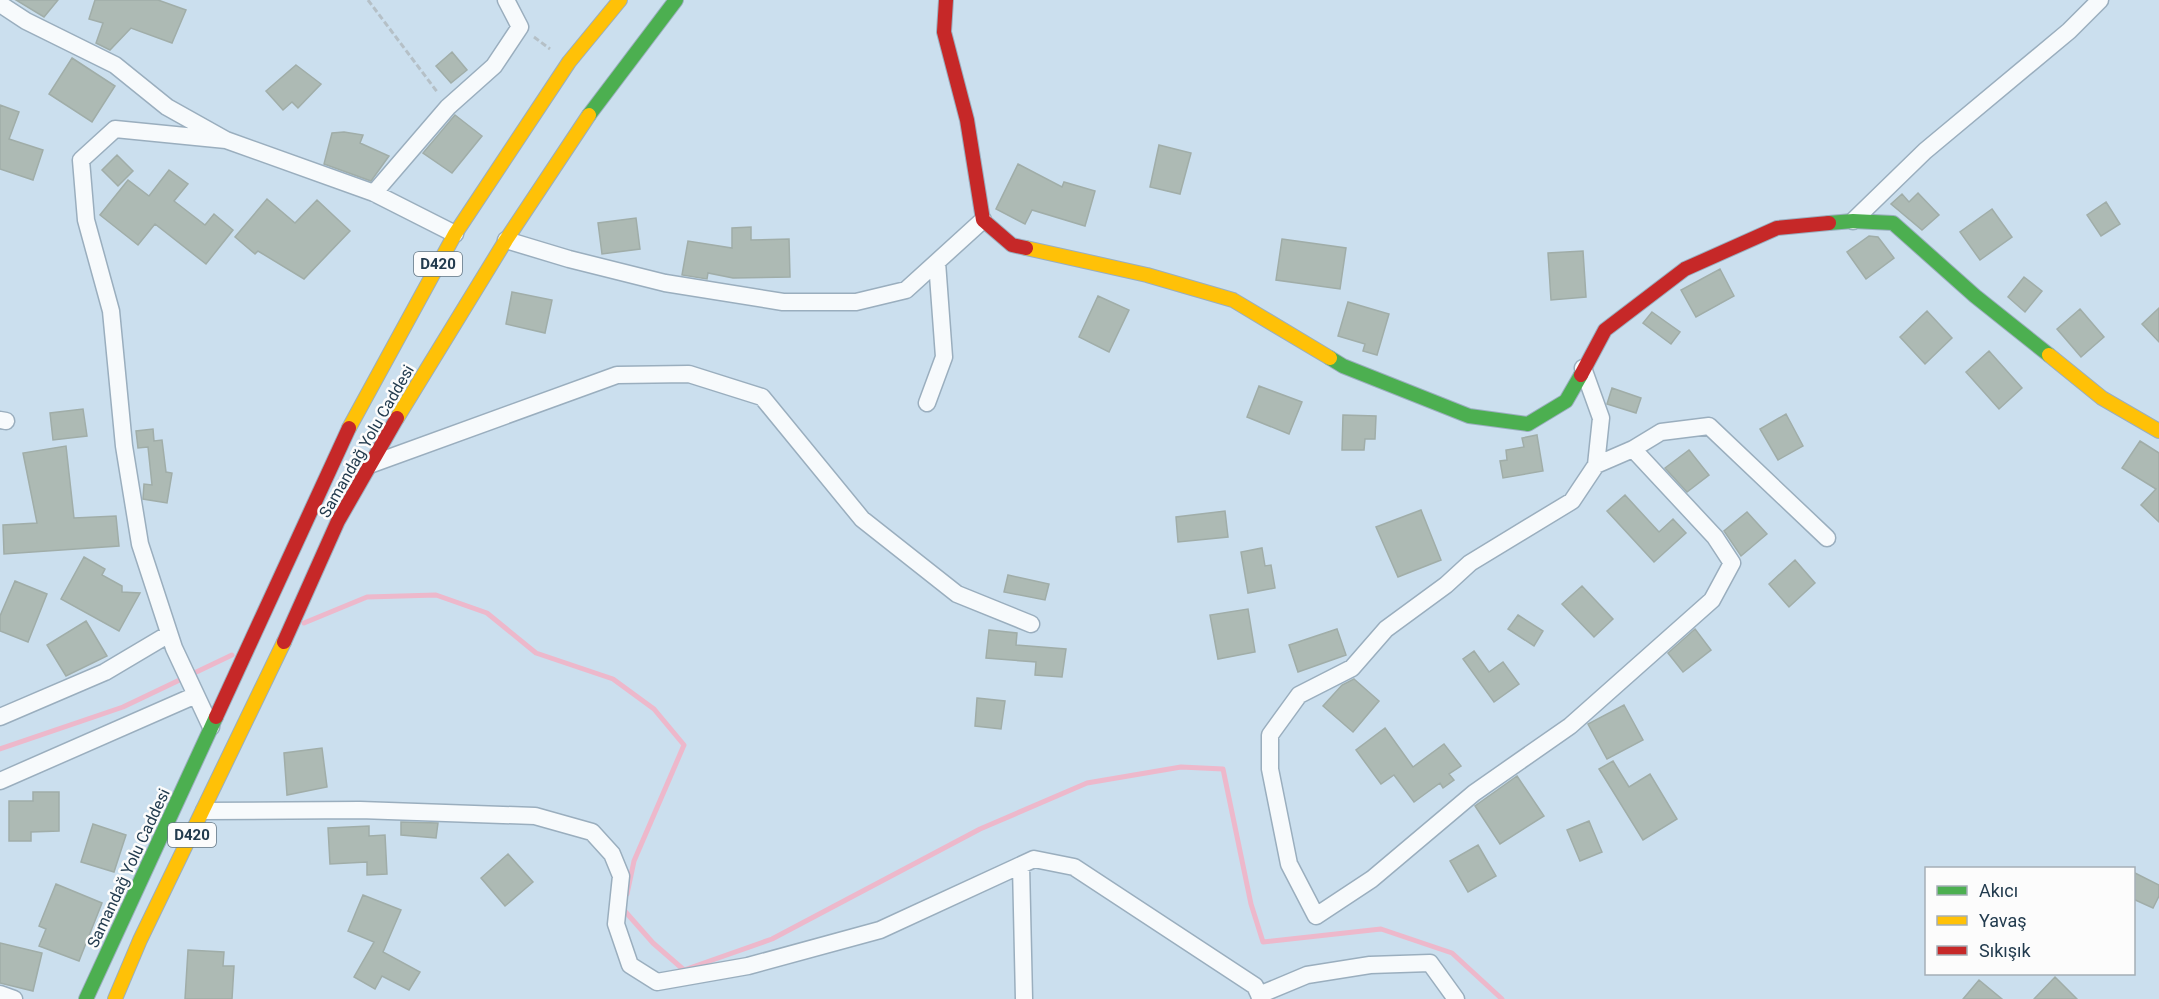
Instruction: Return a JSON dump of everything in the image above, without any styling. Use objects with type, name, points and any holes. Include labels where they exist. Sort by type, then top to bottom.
[{"type":"main road","name":"Samandağ Yolu Caddesi","points":[[86,999],[358,410],[455,234],[569,62],[620,0]]},
{"type":"main road","name":"Samandağ Yolu Caddesi","points":[[116,999],[140,940],[271,671],[338,521],[368,466],[506,240],[576,133],[676,0]]},
{"type":"main road","points":[[945,0],[944,33],[967,120],[983,220],[1012,244],[1147,275],[1233,300],[1343,366],[1469,416],[1528,423],[1566,401],[1605,330],[1685,269],[1777,228],[1853,221],[1893,224],[1975,296],[2102,398],[2159,431]]},
{"type":"street","points":[[374,193],[448,107],[494,66],[520,27],[506,0]]},
{"type":"street","points":[[1853,221],[1925,151],[2069,31],[2100,0]]},
{"type":"street","points":[[0,3],[26,21],[115,65],[167,107],[226,140],[374,193],[455,234]]},
{"type":"street","points":[[211,727],[179,660],[140,544],[124,446],[111,311],[86,220],[81,160],[115,129],[226,140]]},
{"type":"street","points":[[506,240],[569,260],[665,283],[783,302],[856,302],[906,290],[983,220]]},
{"type":"street","points":[[927,403],[944,357],[937,262]]},
{"type":"street","points":[[1583,368],[1601,418],[1596,465],[1572,501],[1470,563],[1446,585],[1386,629],[1352,668],[1299,695],[1270,735],[1270,769],[1289,864],[1316,915],[1372,879],[1474,793],[1570,726],[1713,600],[1732,563],[1715,537],[1634,449]]},
{"type":"street","points":[[368,466],[617,375],[689,374],[762,397],[862,519],[957,594],[1031,624]]},
{"type":"street","points":[[1596,465],[1634,449],[1661,432],[1708,426],[1827,538]]},
{"type":"street","points":[[0,717],[105,672],[169,634]]},
{"type":"street","points":[[0,780],[194,690]]},
{"type":"street","points":[[204,811],[360,810],[535,816],[592,832],[612,854],[621,876],[616,924],[630,965],[657,982],[748,966],[880,930],[1034,860],[1074,867],[1255,986],[1260,997],[1307,975],[1370,965],[1431,963],[1456,999]]},
{"type":"street","points":[[1021,866],[1024,999]]},
{"type":"street","points":[[0,994],[14,999]]},
{"type":"path","points":[[368,0],[397,35],[448,107]]},
{"type":"path","points":[[520,27],[569,62]]},
{"type":"building","points":[[16,0],[58,0],[44,17]]},
{"type":"building","points":[[95,0],[158,0],[186,10],[172,43],[131,28],[110,50],[96,43],[103,23],[89,19]]},
{"type":"building","points":[[452,52],[467,70],[451,83],[436,66]]},
{"type":"building","points":[[72,58],[115,86],[92,122],[49,94]]},
{"type":"building","points":[[296,65],[321,84],[298,108],[292,102],[283,110],[266,91]]},
{"type":"building","points":[[0,105],[19,112],[9,139],[43,150],[33,180],[0,169]]},
{"type":"building","points":[[455,115],[482,136],[452,173],[423,153]]},
{"type":"building","points":[[332,133],[363,135],[360,143],[389,156],[371,181],[324,164]]},
{"type":"building","points":[[1159,145],[1191,153],[1180,194],[1150,187]]},
{"type":"building","points":[[117,155],[133,171],[118,186],[102,170]]},
{"type":"building","points":[[1018,164],[1062,187],[1064,182],[1095,191],[1085,226],[1032,210],[1025,224],[996,209]]},
{"type":"building","points":[[169,170],[188,184],[174,201],[205,225],[214,214],[233,230],[206,264],[155,224],[138,245],[100,215],[128,180],[149,196]]},
{"type":"building","points":[[1918,193],[1939,215],[1922,230],[1891,204],[1902,194],[1909,202]]},
{"type":"building","points":[[267,199],[295,223],[317,200],[350,231],[304,279],[258,251],[255,254],[235,237]]},
{"type":"building","points":[[2106,202],[2120,224],[2101,236],[2087,215]]},
{"type":"building","points":[[1992,209],[2012,237],[1980,260],[1960,232]]},
{"type":"building","points":[[636,218],[640,249],[602,254],[598,223]]},
{"type":"building","points":[[751,227],[751,240],[789,239],[790,277],[733,278],[708,273],[707,279],[682,275],[688,241],[732,248],[732,228]]},
{"type":"building","points":[[1869,236],[1878,237],[1894,258],[1866,279],[1847,252]]},
{"type":"building","points":[[1282,239],[1346,248],[1340,289],[1276,280]]},
{"type":"building","points":[[1583,251],[1586,297],[1551,300],[1548,253]]},
{"type":"building","points":[[1720,269],[1734,296],[1696,317],[1681,290]]},
{"type":"building","points":[[2024,277],[2042,291],[2025,312],[2008,297]]},
{"type":"building","points":[[512,292],[552,300],[545,333],[506,324]]},
{"type":"building","points":[[1098,296],[1129,310],[1109,352],[1079,337]]},
{"type":"building","points":[[1348,302],[1389,314],[1377,355],[1363,351],[1365,344],[1338,336]]},
{"type":"building","points":[[2159,308],[2159,342],[2142,324]]},
{"type":"building","points":[[2080,309],[2104,337],[2081,357],[2057,329]]},
{"type":"building","points":[[1927,311],[1952,338],[1925,364],[1900,337]]},
{"type":"building","points":[[1652,312],[1680,332],[1671,344],[1643,323]]},
{"type":"building","points":[[1989,351],[2022,388],[1999,409],[1966,372]]},
{"type":"building","points":[[1259,386],[1302,402],[1289,434],[1247,417]]},
{"type":"building","points":[[1612,388],[1641,398],[1636,413],[1607,404]]},
{"type":"building","points":[[83,409],[87,436],[53,440],[50,413]]},
{"type":"building","points":[[1786,414],[1803,446],[1778,460],[1760,429]]},
{"type":"building","points":[[1343,415],[1376,416],[1375,439],[1365,439],[1364,450],[1342,450]]},
{"type":"building","points":[[153,429],[154,441],[162,440],[166,472],[172,473],[167,503],[143,499],[144,484],[152,485],[148,447],[138,448],[136,431]]},
{"type":"building","points":[[1537,435],[1543,471],[1503,478],[1500,461],[1507,460],[1506,450],[1524,447],[1522,438]]},
{"type":"building","points":[[2140,441],[2159,453],[2159,522],[2141,505],[2156,489],[2122,468]]},
{"type":"building","points":[[66,446],[74,518],[116,516],[119,546],[4,554],[3,525],[37,523],[23,453]]},
{"type":"building","points":[[1689,450],[1709,475],[1687,492],[1665,468]]},
{"type":"building","points":[[1625,495],[1659,532],[1673,519],[1686,533],[1654,562],[1607,511]]},
{"type":"building","points":[[1421,510],[1441,560],[1398,577],[1376,527]]},
{"type":"building","points":[[1225,511],[1228,537],[1178,542],[1176,517]]},
{"type":"building","points":[[1747,512],[1767,534],[1741,556],[1724,531]]},
{"type":"building","points":[[1262,548],[1265,566],[1271,565],[1275,588],[1248,593],[1241,552]]},
{"type":"building","points":[[84,557],[105,569],[102,575],[122,586],[122,592],[140,593],[119,631],[61,599]]},
{"type":"building","points":[[1795,560],[1815,583],[1789,607],[1769,584]]},
{"type":"building","points":[[1008,575],[1049,584],[1045,600],[1004,592]]},
{"type":"building","points":[[15,581],[47,594],[28,642],[0,631],[0,616]]},
{"type":"building","points":[[1582,586],[1613,619],[1594,637],[1562,604]]},
{"type":"building","points":[[1248,609],[1255,652],[1218,659],[1210,615]]},
{"type":"building","points":[[1518,615],[1543,631],[1534,646],[1508,629]]},
{"type":"building","points":[[86,621],[107,656],[66,676],[47,645]]},
{"type":"building","points":[[1337,629],[1346,655],[1298,672],[1289,645]]},
{"type":"building","points":[[1695,629],[1711,650],[1683,672],[1668,653]]},
{"type":"building","points":[[989,630],[1017,633],[1016,645],[1066,649],[1062,677],[1035,675],[1036,662],[986,658]]},
{"type":"building","points":[[1474,651],[1489,672],[1503,662],[1519,684],[1494,702],[1463,659]]},
{"type":"building","points":[[1354,679],[1379,701],[1353,732],[1323,706],[1342,685]]},
{"type":"building","points":[[977,698],[1005,701],[1001,729],[975,726]]},
{"type":"building","points":[[1624,705],[1643,740],[1607,759],[1588,724]]},
{"type":"building","points":[[1385,728],[1413,767],[1444,744],[1461,766],[1449,774],[1454,780],[1443,788],[1440,783],[1414,802],[1394,775],[1381,784],[1356,750]]},
{"type":"building","points":[[322,748],[327,787],[287,795],[284,753]]},
{"type":"building","points":[[1613,761],[1629,787],[1650,774],[1677,819],[1643,840],[1599,769]]},
{"type":"building","points":[[1517,776],[1544,816],[1500,844],[1475,806]]},
{"type":"building","points":[[33,792],[59,792],[59,831],[31,832],[31,841],[9,841],[9,801],[33,801]]},
{"type":"building","points":[[1589,821],[1602,852],[1580,861],[1567,830]]},
{"type":"building","points":[[401,822],[438,823],[436,838],[401,835]]},
{"type":"building","points":[[93,824],[126,835],[114,872],[81,862]]},
{"type":"building","points":[[369,826],[369,836],[385,835],[387,874],[367,875],[367,862],[330,864],[328,828]]},
{"type":"building","points":[[1478,845],[1496,876],[1468,892],[1450,861]]},
{"type":"building","points":[[508,854],[533,882],[505,906],[481,878]]},
{"type":"building","points":[[2135,873],[2159,885],[2159,896],[2153,908],[2135,900]]},
{"type":"building","points":[[56,884],[102,903],[79,961],[39,946],[46,929],[39,926]]},
{"type":"building","points":[[363,895],[401,910],[383,952],[420,972],[409,990],[382,976],[375,989],[354,977],[374,942],[348,931]]},
{"type":"building","points":[[0,943],[42,953],[33,991],[0,983]]},
{"type":"building","points":[[188,950],[224,952],[223,966],[234,966],[232,999],[185,999]]},
{"type":"building","points":[[2055,977],[2077,999],[2034,999]]},
{"type":"building","points":[[1979,980],[2002,999],[1963,999]]},
{"type":"waterway","points":[[304,623],[367,597],[436,595],[487,613],[536,653],[613,679],[654,709],[684,745],[634,861],[627,894]]},
{"type":"waterway","points":[[0,749],[123,707],[232,655]]},
{"type":"waterway","points":[[623,909],[653,943],[684,970],[772,939],[980,829],[1087,783],[1181,767],[1223,769],[1251,904],[1263,942],[1381,929],[1452,953],[1502,999]]},
{"type":"traffic: fast","points":[[589,115],[676,0]]},
{"type":"traffic: fast","points":[[1829,223],[1853,221],[1893,223],[1975,296],[2049,355]]},
{"type":"traffic: fast","points":[[1330,358],[1343,366],[1469,416],[1528,424],[1566,401],[1581,375]]},
{"type":"traffic: fast","points":[[86,999],[216,717]]},
{"type":"traffic: slow","points":[[349,428],[455,234],[569,62],[620,0]]},
{"type":"traffic: slow","points":[[397,418],[506,240],[589,115]]},
{"type":"traffic: slow","points":[[1026,248],[1147,275],[1233,300],[1330,358]]},
{"type":"traffic: slow","points":[[2049,355],[2102,398],[2159,431]]},
{"type":"traffic: slow","points":[[115,999],[140,940],[284,642]]},
{"type":"traffic: jam","points":[[946,0],[944,32],[967,120],[983,220],[1012,245],[1026,248]]},
{"type":"traffic: jam","points":[[1581,375],[1605,330],[1685,269],[1777,228],[1829,223]]},
{"type":"traffic: jam","points":[[284,642],[338,521],[397,418]]},
{"type":"traffic: jam","points":[[216,717],[349,428]]}]
